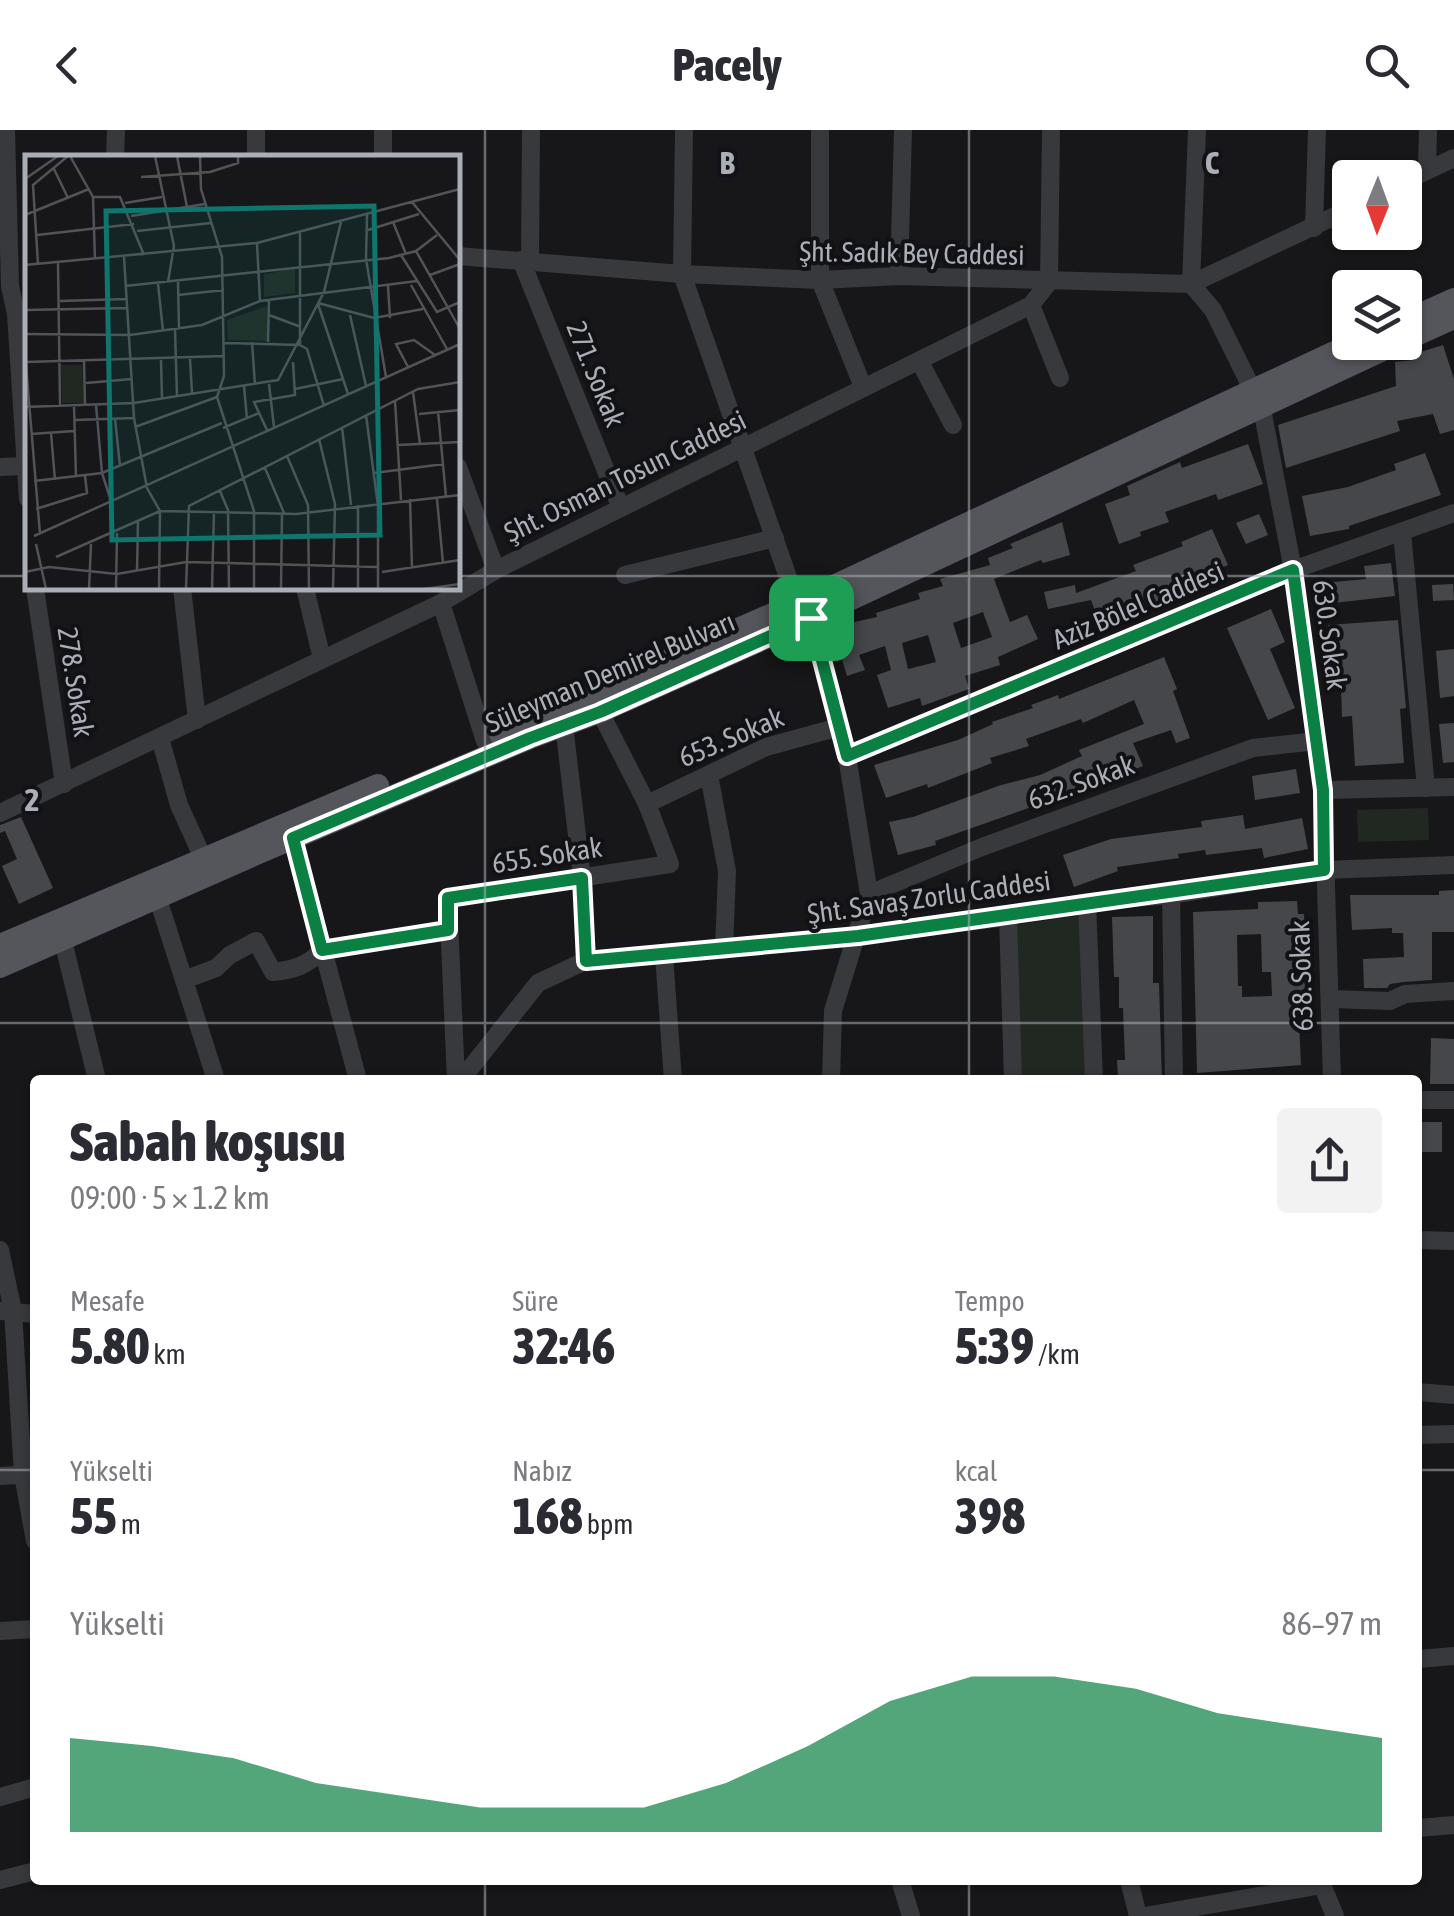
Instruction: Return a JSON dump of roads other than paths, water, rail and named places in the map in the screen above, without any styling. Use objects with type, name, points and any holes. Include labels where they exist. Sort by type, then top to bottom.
[{"type":"main road","name":"Süleyman Demirel Bulvarı","points":[[1422,320],[1453,318]]},
{"type":"main road","name":"Süleyman Demirel Bulvarı","points":[[1422,332],[1453,318]]},
{"type":"main road","name":"Süleyman Demirel Bulvarı","points":[[1256,400],[1332,356]]},
{"type":"main road","name":"Süleyman Demirel Bulvarı","points":[[0,967],[293,838],[600,712],[804,610],[1256,400],[1355,360]]},
{"type":"main road","name":"Süleyman Demirel Bulvarı","points":[[0,945],[804,610]]},
{"type":"street","points":[[6,130],[10,286],[25,474]]},
{"type":"street","points":[[115,155],[116,130]]},
{"type":"street","points":[[526,260],[531,130]]},
{"type":"street","points":[[684,130],[682,274],[804,610],[847,756],[870,894],[834,1011],[831,1075]]},
{"type":"street","points":[[820,130],[820,280],[863,387]]},
{"type":"street","points":[[900,276],[903,130]]},
{"type":"street","points":[[1050,282],[1051,130]]},
{"type":"street","points":[[1191,284],[1197,130]]},
{"type":"street","points":[[1314,228],[1317,130]]},
{"type":"street","points":[[1427,170],[1428,130]]},
{"type":"street","points":[[1422,172],[1454,158]]},
{"type":"street","name":"Şht. Sadık Bey Caddesi","points":[[460,256],[682,274],[820,280],[900,276],[1191,284],[1332,218]]},
{"type":"street","name":"271. Sokak","points":[[526,260],[621,508]]},
{"type":"street","name":"Şht. Osman Tosun Caddesi","points":[[0,812],[441,603],[496,570],[920,362],[1031,305],[1050,282]]},
{"type":"street","name":"630. Sokak","points":[[1191,284],[1213,310],[1256,400],[1293,570],[1323,790],[1324,870]]},
{"type":"street","points":[[1031,305],[1060,378]]},
{"type":"street","points":[[920,362],[952,426]]},
{"type":"street","points":[[0,466],[24,466]]},
{"type":"street","points":[[460,472],[496,570]]},
{"type":"street","name":"Aziz Bölel Caddesi","points":[[847,756],[1293,570],[1454,513]]},
{"type":"street","points":[[1402,532],[1426,788]]},
{"type":"street","points":[[625,574],[775,538]]},
{"type":"street","name":"278. Sokak","points":[[35,590],[64,784]]},
{"type":"street","points":[[182,590],[197,720]]},
{"type":"street","points":[[305,590],[322,659]]},
{"type":"street","points":[[441,603],[485,740]]},
{"type":"street","name":"655. Sokak","points":[[448,930],[448,898],[670,864],[647,804],[600,712]]},
{"type":"street","points":[[564,725],[582,878],[586,961]]},
{"type":"street","name":"653. Sokak","points":[[647,804],[766,747],[839,726]]},
{"type":"street","points":[[160,738],[179,805],[203,858]]},
{"type":"street","name":"632. Sokak","points":[[870,894],[982,848],[1253,748],[1317,741]]},
{"type":"street","points":[[708,775],[727,871],[724,950]]},
{"type":"street","points":[[1323,790],[1454,787]]},
{"type":"street","points":[[293,838],[357,1075]]},
{"type":"street","name":"Şht. Savaş Zorlu Caddesi","points":[[462,1075],[538,983],[586,961],[858,936],[1324,870],[1454,865]]},
{"type":"street","name":"638. Sokak","points":[[1324,870],[1332,1075]]},
{"type":"street","points":[[1171,894],[1174,1075]]},
{"type":"street","points":[[158,899],[214,1075]]},
{"type":"street","points":[[1087,902],[1094,1075]]},
{"type":"street","points":[[1008,917],[1013,1075]]},
{"type":"street","points":[[184,980],[216,968],[230,954],[256,941],[273,972],[308,964],[322,950],[448,930],[458,1075]]},
{"type":"street","points":[[63,941],[96,1075]]},
{"type":"street","points":[[664,954],[672,1075]]},
{"type":"street","points":[[1331,999],[1390,1001],[1405,994],[1454,991]]},
{"type":"street","points":[[1422,1100],[1454,1100]]},
{"type":"street","points":[[1422,1240],[1454,1241]]},
{"type":"street","points":[[0,1250],[29,1474],[0,1476]]},
{"type":"street","points":[[1422,1392],[1454,1396]]},
{"type":"street","points":[[1422,1435],[1454,1434]]},
{"type":"street","points":[[0,1631],[30,1629]]},
{"type":"street","points":[[1422,1659],[1454,1656]]},
{"type":"street","points":[[0,1797],[30,1788]]},
{"type":"street","points":[[1422,1828],[1454,1825]]},
{"type":"street","points":[[0,1880],[30,1872]]},
{"type":"street","points":[[901,1885],[910,1916]]},
{"type":"street","points":[[1131,1885],[1141,1916],[1310,1885]]},
{"type":"street","points":[[1322,1885],[1335,1916]]}]
